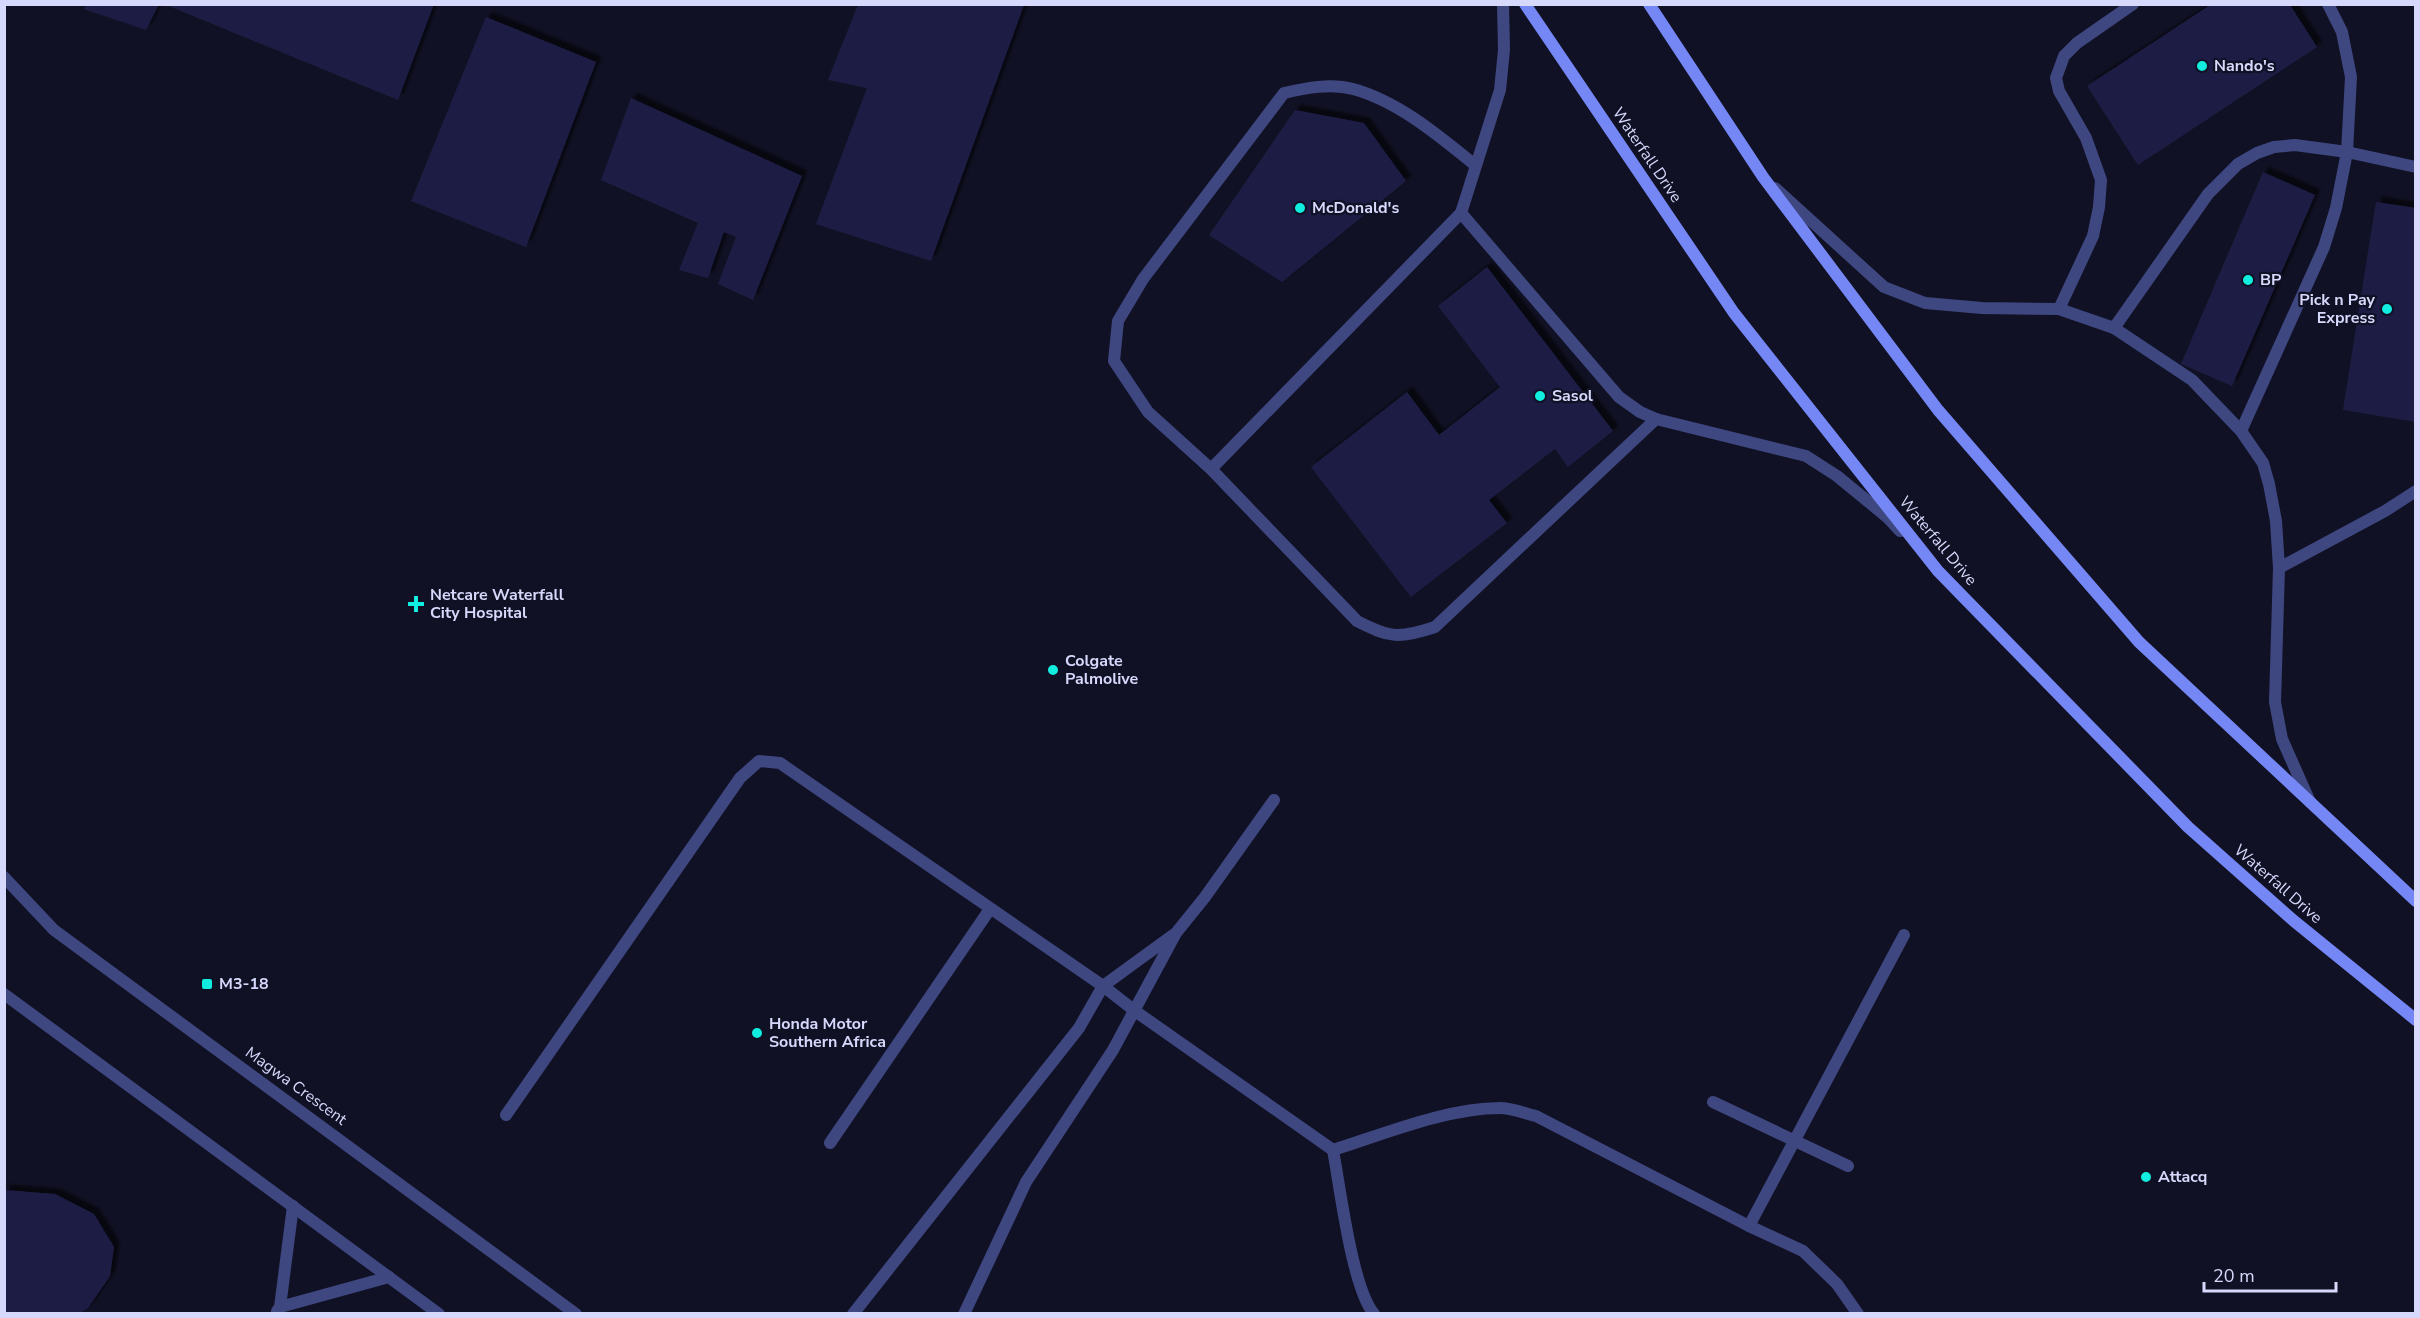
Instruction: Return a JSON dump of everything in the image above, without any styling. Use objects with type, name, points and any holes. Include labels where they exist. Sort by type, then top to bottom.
[{"type":"main road","name":"Waterfall Drive","points":[[1525,4],[1734,313],[1938,571],[2188,826],[2294,921],[2415,1020]]},
{"type":"main road","points":[[1649,4],[1763,177],[1938,410],[2139,642],[2415,901]]},
{"type":"street","points":[[1211,469],[1461,213],[1500,90],[1504,50],[1503,4]]},
{"type":"street","points":[[2059,309],[2093,236],[2099,207],[2101,180],[2086,138],[2059,92],[2055,78],[2064,56],[2077,43],[2133,4]]},
{"type":"street","points":[[2241,431],[2324,247],[2336,208],[2347,152],[2350,77],[2342,32],[2328,4]]},
{"type":"street","points":[[1475,165],[1392,105],[1352,89],[1313,87],[1284,93],[1143,279],[1118,321],[1114,361],[1148,412],[1211,469],[1357,621],[1384,634],[1412,635],[1435,627],[1656,419]]},
{"type":"street","points":[[2114,328],[2208,194],[2238,164],[2274,147],[2295,145],[2347,152],[2415,167]]},
{"type":"street","points":[[1763,177],[1884,287],[1925,303],[1982,308],[2059,309],[2114,328],[2192,380],[2241,431],[2263,463],[2276,521],[2279,568],[2275,702],[2282,739],[2310,802]]},
{"type":"street","points":[[1461,213],[1619,398],[1640,412],[1656,419],[1806,456],[1837,477],[1887,517],[1938,571]]},
{"type":"street","points":[[2279,568],[2385,511],[2415,491]]},
{"type":"street","points":[[506,1115],[740,778],[759,761],[780,763],[1102,986],[1333,1150],[1354,1260],[1367,1305],[1374,1314]]},
{"type":"street","points":[[964,1314],[1026,1182],[1113,1050],[1176,933],[1205,897],[1274,800]]},
{"type":"street","name":"Magwa Crescent","points":[[4,877],[54,930],[576,1314]]},
{"type":"street","points":[[830,1143],[990,909]]},
{"type":"street","points":[[853,1314],[1079,1028],[1102,986],[1176,933]]},
{"type":"street","points":[[1749,1226],[1904,935]]},
{"type":"street","points":[[4,994],[439,1314]]},
{"type":"street","points":[[1713,1102],[1848,1166]]},
{"type":"street","points":[[1333,1150],[1454,1113],[1502,1108],[1536,1116],[1749,1226],[1803,1251],[1837,1284],[1858,1314]]},
{"type":"street","points":[[293,1206],[277,1310],[389,1277]]},
{"type":"building","points":[[86,4],[159,4],[146,30],[84,9]]},
{"type":"building","points":[[164,4],[434,4],[398,100]]},
{"type":"building","points":[[858,5],[1024,5],[931,261],[816,224],[867,88],[828,80]]},
{"type":"building","name":"Nando's","points":[[2210,5],[2290,5],[2317,47],[2138,165],[2087,86]]},
{"type":"building","points":[[486,17],[596,62],[526,247],[411,201]]},
{"type":"building","points":[[631,98],[802,176],[753,300],[718,284],[736,237],[724,232],[708,278],[679,270],[698,223],[601,180]]},
{"type":"building","name":"McDonald's","points":[[1295,110],[1364,123],[1406,181],[1282,282],[1209,235]]},
{"type":"building","name":"BP","points":[[2263,172],[2315,195],[2232,386],[2181,364]]},
{"type":"building","name":"Pick n Pay Express","points":[[2376,202],[2416,208],[2416,422],[2343,410]]},
{"type":"building","points":[[1487,267],[1613,431],[1568,467],[1555,449],[1489,500],[1507,523],[1411,597],[1311,467],[1407,392],[1439,435],[1500,387],[1438,306]]},
{"type":"building","points":[[4,1190],[55,1194],[94,1214],[114,1247],[110,1276],[88,1308],[78,1314],[4,1314]]},
{"type":"place","name":"Nando's","points":[[2202,66]]},
{"type":"place","name":"McDonald's","points":[[1300,208]]},
{"type":"place","name":"BP","points":[[2248,280]]},
{"type":"place","name":"Pick n Pay Express","points":[[2387,309]]},
{"type":"place","name":"Sasol","points":[[1540,396]]},
{"type":"place","name":"Netcare Waterfall City Hospital","points":[[416,604]]},
{"type":"place","name":"Colgate Palmolive","points":[[1053,670]]},
{"type":"place","name":"M3-18","points":[[207,984]]},
{"type":"place","name":"Honda Motor Southern Africa","points":[[757,1033]]},
{"type":"place","name":"Attacq","points":[[2146,1177]]}]
